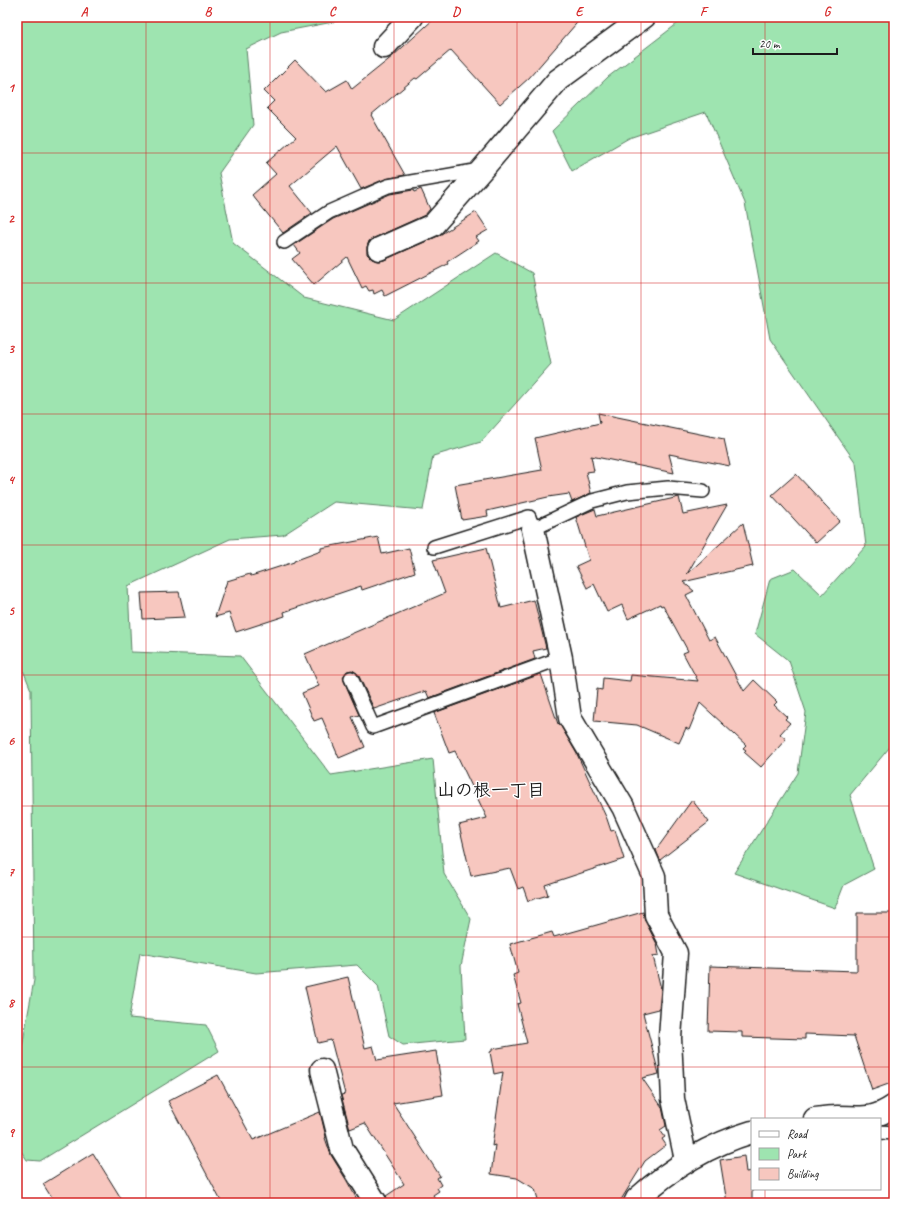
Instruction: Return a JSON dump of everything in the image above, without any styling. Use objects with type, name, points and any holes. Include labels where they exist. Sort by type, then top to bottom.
[{"type":"street","points":[[384,47],[412,17]]},
{"type":"street","points":[[379,249],[432,225],[558,80],[644,17]]},
{"type":"street","points":[[533,529],[561,658],[570,718],[623,807],[651,869],[654,876],[656,915],[676,953],[670,1038],[673,1099],[686,1160]]},
{"type":"street","points":[[322,1070],[342,1149],[376,1203]]},
{"type":"street","points":[[824,1118],[864,1118],[883,1114],[894,1106]]},
{"type":"street","points":[[635,1203],[637,1199],[655,1182],[686,1160],[738,1136],[751,1132]]},
{"type":"lane","points":[[284,242],[329,212],[388,186],[480,170]]},
{"type":"lane","points":[[434,547],[529,517],[533,529],[592,501],[627,492],[668,488],[703,491]]},
{"type":"lane","points":[[351,678],[373,727],[561,658]]},
{"type":"lane","points":[[881,1132],[894,1134]]},
{"type":"green space","points":[[19,17],[359,17],[281,32],[246,49],[253,125],[219,173],[233,243],[304,298],[394,320],[496,253],[532,273],[551,364],[481,442],[433,456],[423,510],[334,502],[283,535],[230,539],[128,586],[131,652],[240,656],[331,775],[433,759],[444,874],[471,919],[461,966],[465,1039],[403,1045],[389,1036],[378,986],[357,965],[256,973],[140,953],[129,1018],[206,1025],[219,1051],[40,1161],[27,1160],[17,1145],[17,1075],[34,980],[31,690],[17,655],[17,29]]},
{"type":"green space","points":[[686,17],[894,17],[894,742],[850,795],[874,869],[844,885],[835,908],[734,873],[798,773],[806,712],[789,661],[755,634],[770,579],[795,569],[822,595],[866,546],[856,463],[770,339],[745,203],[706,112],[629,138],[572,171],[552,131],[608,77]]},
{"type":"building","points":[[436,17],[582,17],[529,78],[500,104],[451,50],[371,115],[405,175],[385,179],[361,189],[337,146],[290,186],[312,213],[283,233],[252,195],[276,174],[266,163],[296,137],[267,108],[274,101],[264,91],[295,60],[326,92],[347,80],[352,89],[393,56]]},
{"type":"building","points":[[421,189],[430,209],[425,215],[369,241],[367,254],[372,259],[378,261],[384,260],[438,236],[476,212],[488,230],[476,237],[479,241],[447,262],[448,264],[385,296],[382,290],[374,294],[373,290],[369,291],[366,286],[362,288],[347,257],[314,285],[292,259],[300,253],[294,245],[333,219],[390,194],[413,190],[414,192]]},
{"type":"building","points":[[598,413],[724,439],[730,466],[669,454],[674,473],[591,456],[594,471],[586,472],[591,493],[572,502],[569,494],[548,497],[487,511],[488,516],[462,520],[455,485],[542,470],[535,438],[600,423]]},
{"type":"building","points":[[796,474],[840,521],[816,543],[772,495]]},
{"type":"building","points":[[679,497],[683,514],[727,505],[687,574],[743,523],[753,566],[683,582],[694,591],[686,595],[709,640],[715,637],[744,691],[754,680],[777,702],[774,705],[787,717],[785,719],[790,723],[780,734],[786,739],[761,767],[744,752],[746,750],[743,748],[746,745],[700,703],[689,730],[686,728],[679,743],[637,725],[594,721],[597,689],[602,690],[603,678],[630,681],[631,675],[698,681],[683,653],[688,651],[663,605],[661,606],[660,604],[628,619],[622,605],[607,612],[594,584],[587,588],[576,566],[589,560],[576,517],[595,509],[597,516]]},
{"type":"building","points":[[378,537],[382,554],[409,548],[415,572],[362,590],[361,586],[284,612],[285,616],[236,632],[229,613],[215,617],[227,581],[250,574],[251,576],[294,562],[321,551],[321,548]]},
{"type":"building","points":[[486,548],[501,608],[534,600],[546,648],[533,651],[535,659],[429,698],[426,691],[374,709],[358,674],[352,670],[347,671],[343,677],[344,681],[359,715],[352,717],[365,747],[339,758],[322,718],[314,721],[302,693],[319,686],[305,654],[445,593],[433,560]]},
{"type":"building","points":[[179,592],[185,617],[143,619],[141,593]]},
{"type":"building","points":[[541,674],[558,724],[559,723],[577,754],[611,831],[615,830],[624,859],[545,885],[548,895],[528,901],[523,887],[518,889],[510,868],[471,876],[459,825],[487,818],[455,751],[449,753],[434,713]]},
{"type":"building","points":[[692,800],[709,822],[660,860],[656,850]]},
{"type":"building","points":[[643,912],[645,921],[657,944],[659,955],[653,956],[661,989],[659,1009],[643,1013],[659,1074],[642,1078],[662,1107],[666,1126],[660,1130],[665,1137],[662,1139],[666,1145],[645,1161],[619,1203],[539,1203],[535,1189],[517,1178],[491,1174],[495,1145],[492,1146],[503,1072],[494,1074],[490,1052],[492,1049],[527,1043],[517,1004],[521,1003],[513,975],[518,973],[510,944],[552,932],[554,937]]},
{"type":"building","points":[[857,913],[894,913],[894,1082],[872,1090],[854,1036],[805,1034],[805,1039],[742,1037],[742,1032],[708,1031],[710,966],[857,971]]},
{"type":"building","points":[[348,977],[365,1048],[373,1046],[377,1060],[436,1051],[443,1095],[393,1103],[440,1176],[437,1178],[441,1185],[437,1188],[439,1191],[433,1195],[438,1203],[388,1203],[386,1196],[404,1184],[365,1123],[350,1129],[341,1095],[345,1094],[331,1040],[318,1043],[305,987]]},
{"type":"building","points":[[218,1075],[253,1140],[320,1112],[325,1138],[331,1155],[359,1203],[222,1203],[168,1101]]},
{"type":"building","points":[[93,1153],[124,1203],[55,1203],[43,1184]]},
{"type":"building","points":[[744,1156],[746,1172],[751,1171],[752,1203],[727,1203],[720,1160]]},
{"type":"district","name":"山の根一丁目","points":[[491,790]]}]
